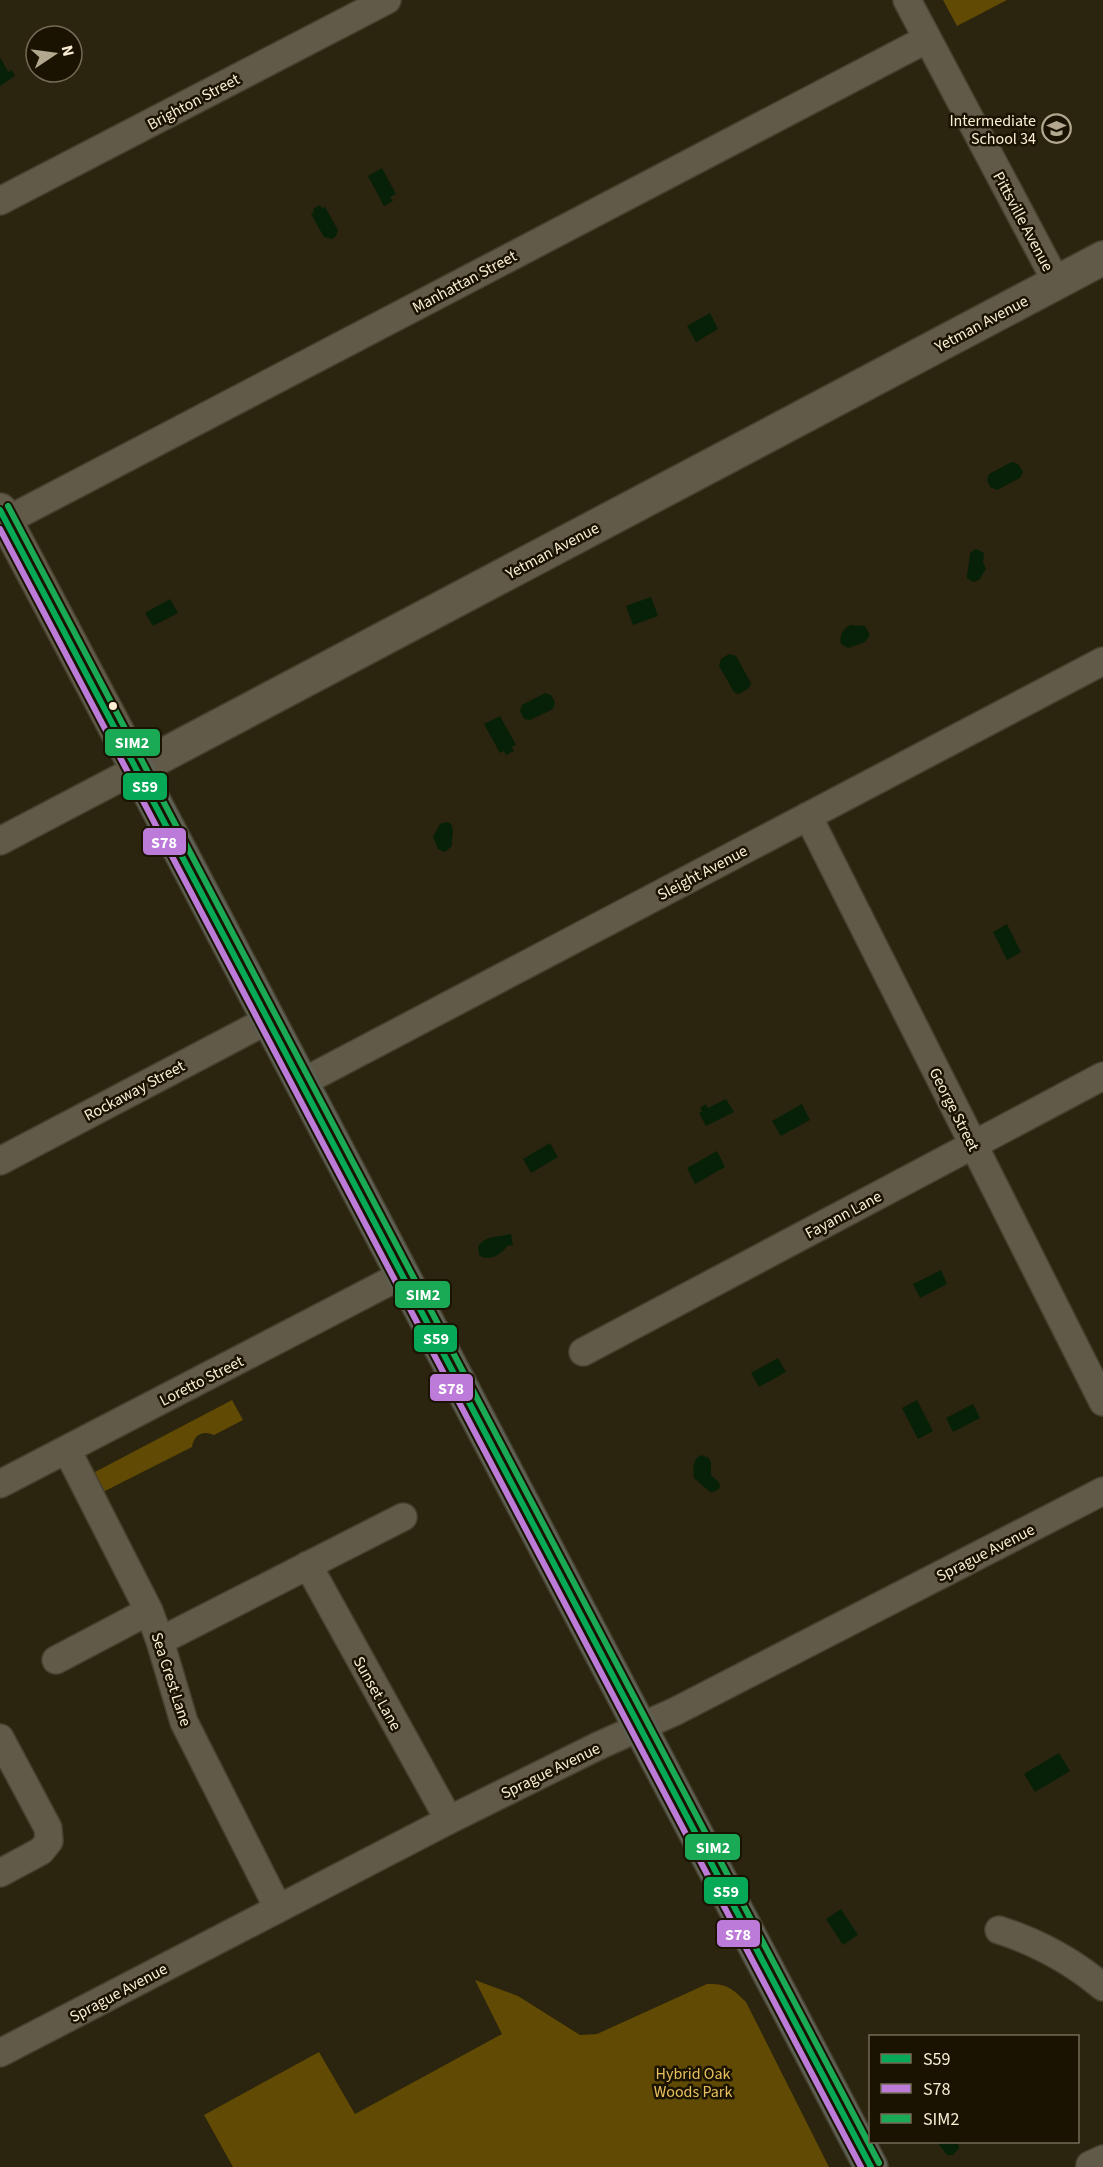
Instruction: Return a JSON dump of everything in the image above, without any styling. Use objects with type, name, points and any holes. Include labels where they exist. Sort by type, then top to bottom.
[{"type":"main road","points":[[136,769],[871,2167]]},
{"type":"street","name":"Brighton Street","points":[[0,201],[387,0]]},
{"type":"street","name":"Pittsville Avenue","points":[[907,0],[1057,283]]},
{"type":"street","name":"Manhattan Street","points":[[2,518],[927,39]]},
{"type":"street","name":"Yetman Avenue","points":[[0,841],[1103,258]]},
{"type":"street","points":[[2,518],[136,769]]},
{"type":"street","name":"Sleight Avenue","points":[[301,1083],[1103,661]]},
{"type":"street","name":"George Street","points":[[808,816],[1103,1402]]},
{"type":"street","name":"Rockaway Street","points":[[0,1161],[268,1020]]},
{"type":"street","name":"Fayann Lane","points":[[583,1352],[1103,1076]]},
{"type":"street","name":"Loretto Street","points":[[0,1484],[402,1275]]},
{"type":"street","name":"Sea Crest Lane","points":[[67,1450],[149,1611],[184,1722],[278,1908]]},
{"type":"street","name":"Sprague Avenue","points":[[0,2053],[449,1820],[598,1746],[676,1711],[1103,1491]]},
{"type":"street","points":[[160,1641],[403,1517]]},
{"type":"street","name":"Sunset Lane","points":[[309,1565],[449,1820]]},
{"type":"street","points":[[56,1660],[149,1611]]},
{"type":"street","points":[[0,1738],[48,1828],[50,1842],[41,1851],[0,1873]]},
{"type":"street","points":[[999,1930],[1054,1952],[1103,1987]]},
{"type":"green space","points":[[943,0],[1007,0],[957,26]]},
{"type":"green space","points":[[232,1400],[243,1420],[214,1435],[200,1434],[192,1447],[103,1492],[93,1473]]},
{"type":"green space","name":"Hybrid Oak Woods Park","points":[[475,1980],[518,1996],[580,2035],[597,2034],[707,1984],[728,1987],[746,2002],[829,2167],[233,2167],[204,2115],[319,2052],[355,2114],[502,2034]]},
{"type":"shaded area","points":[[0,57],[8,72],[12,70],[15,76],[0,86]]},
{"type":"shaded area","points":[[382,168],[396,194],[390,197],[393,201],[384,206],[368,176]]},
{"type":"shaded area","points":[[320,205],[322,208],[325,207],[338,230],[332,239],[324,237],[311,214],[314,212],[313,209]]},
{"type":"shaded area","points":[[710,313],[718,329],[696,342],[687,326]]},
{"type":"shaded area","points":[[1012,462],[1018,464],[1023,472],[1020,478],[997,490],[990,487],[987,480],[989,474]]},
{"type":"shaded area","points":[[976,549],[984,553],[983,562],[986,569],[979,580],[973,582],[967,576],[970,553]]},
{"type":"shaded area","points":[[651,597],[658,616],[633,625],[626,606]]},
{"type":"shaded area","points":[[170,599],[178,613],[153,626],[145,613]]},
{"type":"shaded area","points":[[851,625],[865,626],[870,635],[865,642],[848,648],[841,644],[841,638],[844,630]]},
{"type":"shaded area","points":[[729,654],[736,656],[751,683],[749,688],[739,694],[734,692],[719,666],[721,659]]},
{"type":"shaded area","points":[[545,693],[551,695],[555,702],[553,709],[530,720],[524,719],[520,711],[522,705]]},
{"type":"shaded area","points":[[500,716],[516,745],[512,747],[514,751],[506,755],[504,751],[500,753],[484,724]]},
{"type":"shaded area","points":[[447,822],[453,829],[452,846],[445,852],[438,849],[433,837],[440,824]]},
{"type":"shaded area","points":[[1007,924],[1021,952],[1007,960],[993,932]]},
{"type":"shaded area","points":[[726,1099],[734,1112],[706,1126],[699,1113],[702,1111],[700,1108],[706,1104],[708,1108]]},
{"type":"shaded area","points":[[802,1104],[810,1120],[781,1136],[772,1121]]},
{"type":"shaded area","points":[[550,1143],[558,1157],[531,1173],[523,1159]]},
{"type":"shaded area","points":[[717,1151],[725,1167],[695,1184],[687,1168]]},
{"type":"shaded area","points":[[511,1234],[513,1245],[507,1246],[498,1255],[486,1258],[479,1255],[478,1246],[485,1240]]},
{"type":"shaded area","points":[[941,1270],[947,1284],[920,1298],[913,1284]]},
{"type":"shaded area","points":[[778,1358],[786,1372],[759,1387],[751,1373]]},
{"type":"shaded area","points":[[917,1400],[933,1431],[918,1439],[902,1408]]},
{"type":"shaded area","points":[[973,1404],[980,1418],[953,1432],[946,1418]]},
{"type":"shaded area","points":[[701,1455],[709,1458],[711,1475],[719,1482],[720,1488],[714,1492],[710,1492],[694,1478],[693,1468]]},
{"type":"shaded area","points":[[1059,1753],[1070,1771],[1035,1792],[1024,1774]]},
{"type":"shaded area","points":[[841,1909],[858,1935],[843,1945],[826,1919]]},
{"type":"shaded area","points":[[938,2143],[958,2143],[959,2148],[953,2155],[947,2155]]},
{"type":"transit line","name":"SIM2","points":[[8,506],[879,2163]]},
{"type":"transit line","name":"S59","points":[[0,510],[871,2167]]},
{"type":"transit line","name":"S78","points":[[0,529],[861,2167]]},
{"type":"place","name":"Intermediate School 34","points":[[1057,129]]}]
